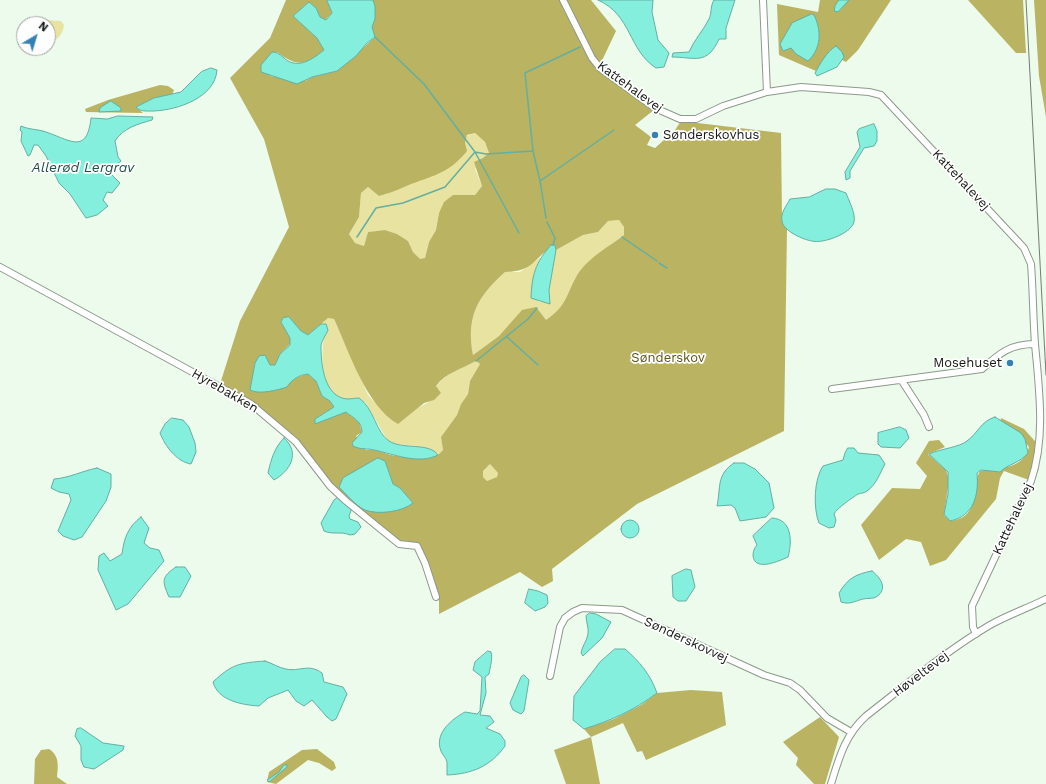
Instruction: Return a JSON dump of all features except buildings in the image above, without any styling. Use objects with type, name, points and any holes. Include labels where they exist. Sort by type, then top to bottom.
[{"type":"street","name":"Kattehalevej","points":[[563,0],[592,58],[600,68],[655,108],[680,119],[696,119],[723,106],[767,92],[801,87],[869,92],[876,93],[886,98],[1024,248],[1029,256],[1031,264],[1041,446],[1037,465],[972,606],[973,627],[976,634]]},
{"type":"street","points":[[763,0],[767,92]]},
{"type":"street","name":"Hyrebakken","points":[[0,267],[251,404],[296,442],[330,486],[346,500],[399,544],[416,546],[425,563],[436,597]]},
{"type":"street","points":[[832,389],[902,381],[982,369],[1000,353],[1020,344],[1035,344]]},
{"type":"street","points":[[902,381],[924,415],[929,427]]},
{"type":"street","name":"Høveltevej","points":[[831,784],[840,755],[851,732],[866,716],[916,677],[976,634],[991,625],[1046,599]]},
{"type":"street","name":"Sønderskovvej","points":[[550,676],[560,627],[565,618],[582,608],[622,610],[764,676],[790,683],[800,690],[827,718],[851,732]]},
{"type":"shaded area","points":[[56,21],[61,21],[64,25],[56,40]]},
{"type":"shaded area","points":[[475,133],[485,142],[489,153],[475,169],[482,186],[475,195],[453,195],[439,213],[436,230],[429,242],[425,258],[420,260],[413,252],[408,241],[397,234],[385,230],[368,232],[364,246],[355,243],[349,234],[359,217],[361,193],[368,187],[379,196],[403,187],[435,167],[465,143],[467,136]]},
{"type":"shaded area","points":[[619,220],[624,227],[624,235],[605,249],[575,278],[566,300],[556,313],[546,320],[510,325],[499,336],[473,355],[471,330],[473,319],[481,299],[495,281],[505,272],[520,272],[541,257],[536,267],[539,302],[550,298],[549,290],[556,250],[583,235],[598,232],[608,221]]},
{"type":"shaded area","points":[[328,318],[334,319],[368,395],[390,419],[417,408],[436,397],[441,393],[436,387],[444,378],[476,361],[480,364],[470,381],[468,394],[461,404],[457,415],[441,437],[443,450],[438,455],[437,453],[418,446],[394,444],[387,440],[366,403],[359,398],[347,399],[337,396],[330,389],[325,379],[322,356],[326,324],[321,324]]},
{"type":"shaded area","points":[[490,464],[498,473],[497,477],[487,481],[483,477],[483,471]]},
{"type":"green space","name":"Sønderskov","points":[[286,0],[327,0],[332,13],[325,20],[320,17],[316,8],[309,2],[293,16],[317,38],[324,50],[306,62],[301,63],[290,60],[277,52],[270,76],[305,81],[312,77],[337,71],[375,37],[372,27],[375,12],[373,0],[591,0],[616,31],[598,69],[654,110],[635,125],[651,137],[647,145],[655,148],[675,130],[681,121],[781,133],[782,221],[787,229],[784,431],[637,504],[552,569],[553,581],[542,587],[520,572],[439,614],[439,596],[417,545],[398,541],[327,481],[288,431],[220,384],[240,321],[289,227],[264,139],[230,78],[270,38]],"holes":[[[475,133],[485,142],[489,153],[483,158],[474,162],[482,186],[475,195],[453,195],[444,202],[439,213],[436,230],[429,242],[425,258],[420,259],[413,252],[408,241],[397,234],[385,230],[368,232],[364,246],[355,243],[349,234],[359,217],[361,193],[368,187],[379,196],[442,172],[455,164],[467,151],[465,143],[467,135]],[[619,220],[624,227],[624,235],[584,266],[574,280],[565,301],[554,314],[546,320],[536,307],[522,310],[499,336],[473,355],[471,342],[473,319],[481,299],[495,281],[505,272],[515,271],[529,266],[555,246],[556,250],[583,235],[598,232],[608,221]],[[289,317],[301,331],[308,335],[328,318],[334,319],[352,362],[368,391],[387,416],[398,424],[424,403],[434,400],[441,393],[436,386],[444,378],[476,361],[480,364],[470,381],[468,394],[461,404],[457,415],[441,437],[443,450],[438,455],[412,458],[374,450],[366,450],[356,436],[362,432],[359,422],[346,412],[315,423],[315,419],[334,407],[330,401],[322,396],[316,381],[308,374],[263,392],[251,390],[255,363],[266,361],[270,365],[275,365],[280,354],[290,344],[290,338],[281,322],[283,318]],[[385,461],[393,484],[400,488],[412,502],[343,478]],[[490,464],[498,473],[497,477],[487,481],[483,477],[483,471]]]},
{"type":"green space","points":[[820,0],[891,0],[858,50],[846,62],[829,53],[816,71],[779,55],[777,4],[818,12]]},
{"type":"green space","points":[[968,0],[1023,0],[1026,53],[1016,53]]},
{"type":"green space","points":[[1034,0],[1046,0],[1046,117],[1039,76]]},
{"type":"green space","points":[[160,85],[168,86],[174,90],[172,95],[154,98],[136,107],[143,113],[86,112],[85,109],[108,100]]},
{"type":"green space","points":[[1001,418],[1024,429],[1042,449],[1029,480],[1004,471],[1000,478],[996,499],[946,560],[930,566],[921,542],[906,539],[879,560],[861,525],[892,488],[920,489],[927,476],[916,463],[929,441],[939,440],[945,447],[928,454],[946,470],[949,480],[944,515],[951,521],[961,518],[967,514],[971,508],[975,486],[980,471],[1003,468],[1022,460],[1029,447],[1013,428],[1000,424]]},
{"type":"green space","points":[[691,690],[722,692],[726,725],[646,760],[642,751],[637,752],[623,723],[591,737],[584,729],[614,719],[641,705],[657,693]]},
{"type":"green space","points":[[820,717],[839,737],[825,784],[814,784],[796,765],[798,758],[783,742]]},
{"type":"green space","points":[[591,737],[600,784],[566,784],[554,750]]},
{"type":"green space","points":[[49,749],[57,758],[57,777],[67,784],[34,784],[35,759],[41,750]]},
{"type":"green space","points":[[317,749],[334,762],[336,768],[332,771],[319,763],[308,760],[276,784],[267,782],[269,772],[302,750]]},
{"type":"water","points":[[327,0],[373,0],[375,6],[375,19],[372,27],[375,37],[367,43],[356,56],[337,71],[312,77],[297,84],[261,72],[261,65],[272,52],[279,54],[293,63],[302,63],[312,59],[324,50],[317,38],[293,16],[309,2],[316,8],[320,17],[326,20],[332,13]]},
{"type":"water","points":[[598,0],[653,0],[652,12],[658,40],[669,53],[664,67],[656,68],[647,61],[634,43],[624,23],[617,14],[609,6]]},
{"type":"water","points":[[714,0],[735,0],[726,28],[726,39],[719,39],[714,48],[705,57],[672,57],[673,53],[689,52],[693,43],[709,19]]},
{"type":"water","points":[[839,0],[849,0],[838,12],[834,11],[835,6]]},
{"type":"water","points":[[812,14],[817,21],[819,40],[816,51],[808,61],[796,54],[791,48],[783,51],[780,44],[792,23]]},
{"type":"water","points":[[836,46],[842,52],[844,57],[837,67],[817,76],[815,73],[821,62]]},
{"type":"water","points":[[211,68],[217,70],[215,80],[210,88],[193,101],[173,108],[154,111],[144,111],[136,107],[154,98],[181,92],[201,72]]},
{"type":"water","points":[[111,101],[121,108],[121,111],[99,112],[100,108]]},
{"type":"water","name":"Allerød Lergrav","points":[[118,116],[153,117],[152,120],[136,125],[122,133],[115,141],[118,157],[121,161],[110,170],[111,174],[120,183],[112,193],[107,192],[103,200],[108,206],[97,215],[86,218],[70,194],[59,183],[46,156],[38,145],[34,145],[30,155],[28,156],[21,141],[21,126],[43,131],[76,142],[81,141],[86,137],[91,118],[107,119]]},
{"type":"water","points":[[874,124],[877,131],[877,141],[874,146],[864,148],[850,171],[850,178],[846,180],[845,172],[860,147],[857,132],[859,129]]},
{"type":"water","points":[[826,189],[835,189],[846,193],[854,215],[854,222],[848,230],[836,237],[817,242],[799,237],[783,225],[782,215],[790,199],[809,197]]},
{"type":"water","points":[[551,245],[555,245],[556,250],[549,290],[550,304],[531,298],[535,270],[541,258]]},
{"type":"water","points":[[289,317],[301,331],[308,335],[321,324],[326,324],[328,330],[321,345],[321,354],[325,379],[333,392],[339,397],[347,399],[359,398],[364,402],[381,432],[389,441],[395,444],[429,449],[438,455],[430,458],[414,459],[353,446],[352,443],[362,432],[362,428],[357,420],[346,412],[315,424],[315,419],[334,407],[330,401],[322,396],[316,381],[308,374],[296,378],[287,387],[274,391],[258,392],[250,390],[255,363],[259,356],[265,355],[270,365],[275,365],[280,354],[290,345],[290,338],[281,322],[283,318]]},
{"type":"water","points":[[995,417],[1021,433],[1025,439],[1028,453],[1000,472],[981,470],[977,473],[976,497],[970,509],[965,514],[950,521],[944,514],[948,494],[948,472],[929,454],[964,443],[971,438],[986,421]]},
{"type":"water","points":[[172,418],[183,420],[189,427],[195,443],[196,452],[191,464],[186,463],[172,453],[160,433],[165,424]]},
{"type":"water","points":[[900,427],[906,430],[909,438],[900,448],[881,447],[878,444],[878,433]]},
{"type":"water","points":[[284,438],[292,450],[293,456],[289,467],[274,480],[268,473],[269,468],[275,450]]},
{"type":"water","points":[[848,448],[854,448],[858,453],[879,455],[885,464],[873,486],[845,503],[834,514],[836,520],[834,527],[829,528],[819,523],[817,517],[815,502],[816,486],[823,466],[843,460]]},
{"type":"water","points":[[378,458],[385,461],[393,484],[400,488],[413,503],[403,509],[390,512],[370,512],[358,506],[339,487],[343,478]]},
{"type":"water","points":[[734,463],[744,463],[755,469],[769,483],[774,508],[766,517],[740,521],[735,508],[731,505],[717,506],[720,482],[724,472]]},
{"type":"water","points":[[97,468],[111,474],[111,487],[106,501],[82,537],[74,540],[63,536],[58,531],[71,500],[69,494],[59,492],[51,488],[54,479]]},
{"type":"water","points":[[339,497],[352,508],[349,516],[350,519],[358,522],[361,527],[355,534],[350,535],[324,531],[321,523],[334,500]]},
{"type":"water","points":[[141,517],[149,528],[144,543],[150,548],[159,550],[164,561],[128,604],[116,610],[98,570],[99,556],[104,553],[110,561],[122,554],[127,533]]},
{"type":"water","points":[[772,518],[779,519],[787,527],[790,539],[788,557],[768,564],[758,563],[755,561],[753,556],[757,545],[753,536]]},
{"type":"water","points":[[630,520],[636,523],[639,529],[636,535],[630,538],[624,535],[621,529],[624,523]]},
{"type":"water","points":[[176,567],[185,567],[191,576],[180,597],[169,597],[164,580],[165,577]]},
{"type":"water","points":[[686,569],[691,570],[695,587],[686,601],[678,601],[673,597],[672,576]]},
{"type":"water","points":[[872,571],[878,576],[882,583],[883,587],[880,594],[873,598],[850,603],[841,602],[839,593],[849,580],[857,575]]},
{"type":"water","points":[[529,589],[547,595],[548,603],[545,607],[535,611],[525,603]]},
{"type":"water","points":[[590,613],[596,614],[611,622],[602,638],[583,656],[581,653],[582,648],[588,632],[586,616]]},
{"type":"water","points":[[615,649],[625,649],[635,659],[648,674],[657,693],[622,714],[584,729],[573,720],[574,696],[600,662]]},
{"type":"water","points":[[488,651],[491,652],[492,660],[489,674],[485,677],[486,693],[480,715],[490,716],[494,722],[486,728],[500,734],[505,741],[505,746],[494,759],[480,768],[465,773],[447,775],[447,762],[441,752],[439,742],[440,737],[450,722],[460,715],[465,712],[477,714],[480,711],[482,677],[473,670],[475,662]]},
{"type":"water","points":[[265,661],[281,668],[291,670],[308,668],[317,670],[322,673],[324,682],[343,687],[347,694],[336,719],[332,721],[312,700],[304,706],[296,701],[288,690],[268,698],[259,706],[239,703],[226,698],[220,694],[213,682],[225,671],[231,668],[242,664]]},
{"type":"water","points":[[524,675],[529,680],[524,711],[521,714],[513,710],[510,703],[521,677]]},
{"type":"water","points":[[81,728],[103,743],[124,746],[123,750],[94,769],[84,767],[81,760],[81,746],[75,736],[77,729]]},
{"type":"water","points":[[284,765],[287,765],[287,767],[269,782],[267,780],[279,772]]},
{"type":"waterway","points":[[375,37],[424,84],[475,152],[519,233]]},
{"type":"waterway","points":[[533,151],[525,73],[580,47]]},
{"type":"waterway","points":[[540,181],[614,130]]},
{"type":"waterway","points":[[357,237],[376,208],[403,203],[445,187],[475,152],[486,154],[533,151],[546,218]]},
{"type":"waterway","points":[[547,222],[555,238],[553,245]]},
{"type":"waterway","points":[[622,237],[657,261]]},
{"type":"waterway","points":[[659,263],[667,268]]},
{"type":"waterway","points":[[476,361],[528,319],[537,308]]},
{"type":"waterway","points":[[507,337],[538,365]]},
{"type":"tram line","points":[[1026,0],[1046,375]]},
{"type":"place","name":"Sønderskovhus","points":[[655,135]]},
{"type":"place","name":"Mosehuset","points":[[1010,363]]}]
